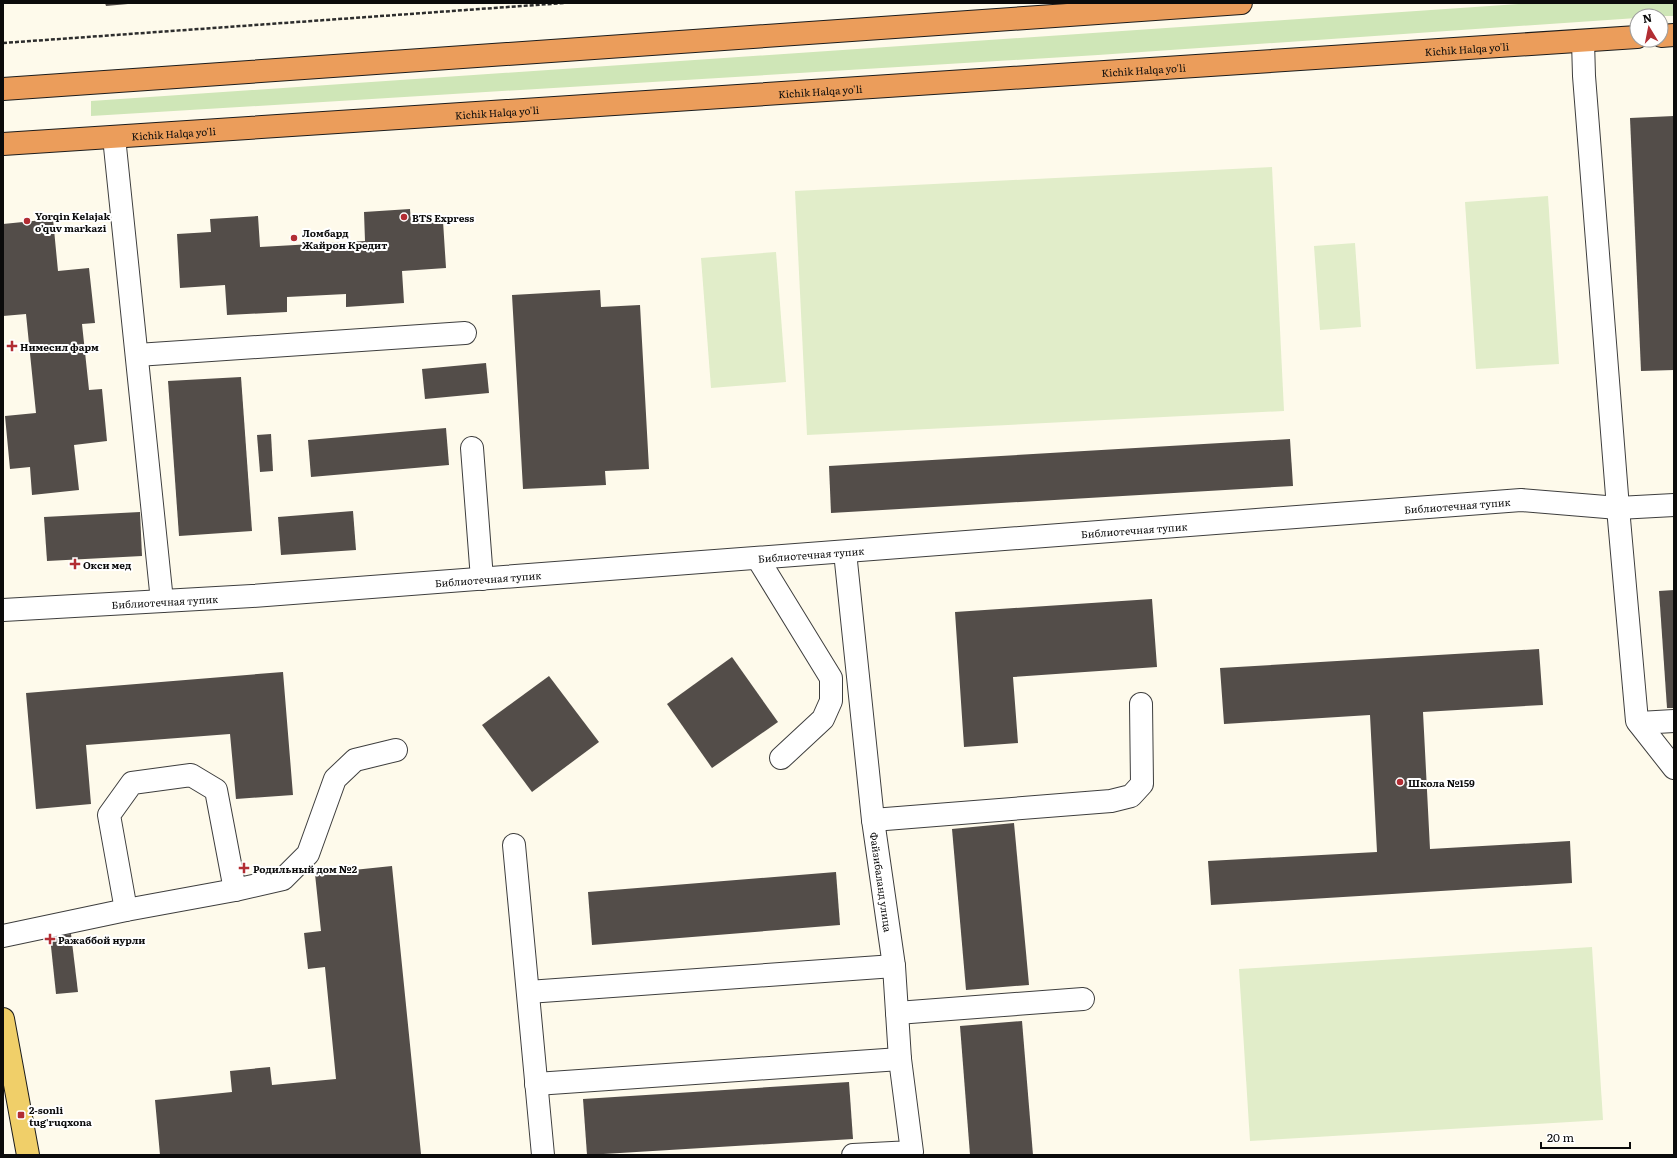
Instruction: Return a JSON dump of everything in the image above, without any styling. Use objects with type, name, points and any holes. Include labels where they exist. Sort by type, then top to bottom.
[{"type":"highway","points":[[3,89],[1241,3]]},
{"type":"highway","name":"Kichik Halqa yo'li","points":[[3,144],[1629,38]]},
{"type":"main road","points":[[3,1019],[28,1155]]},
{"type":"street","points":[[1583,41],[1584,76],[1618,508],[1637,721],[1674,768]]},
{"type":"street","points":[[114,137],[162,601]]},
{"type":"street","points":[[137,355],[465,333]]},
{"type":"street","points":[[472,448],[482,579]]},
{"type":"street","name":"Библиотечная тупик","points":[[3,610],[252,596],[758,559],[1522,500],[1618,508],[1674,505]]},
{"type":"street","name":"Файзибаланд улица","points":[[845,552],[873,820],[894,966],[900,1060],[914,1154],[852,1155]]},
{"type":"street","points":[[758,559],[831,678],[831,701],[823,719],[781,758]]},
{"type":"street","points":[[873,820],[1111,801],[1131,796],[1142,784],[1141,704]]},
{"type":"street","points":[[1639,723],[1674,721]]},
{"type":"street","points":[[3,936],[126,910],[235,890],[283,879],[308,854],[335,780],[355,760],[396,750]]},
{"type":"street","points":[[126,910],[109,815],[132,783],[192,775],[216,790],[235,890]]},
{"type":"street","points":[[514,845],[543,1155]]},
{"type":"street","points":[[528,992],[894,966]]},
{"type":"street","points":[[897,1013],[1083,999]]},
{"type":"street","points":[[536,1084],[900,1060]]},
{"type":"path","points":[[3,43],[564,3]]},
{"type":"green space","points":[[1535,3],[1674,3],[1674,16],[1669,16],[1669,8],[1629,8],[1629,19],[1098,55],[91,116],[91,101]]},
{"type":"green space","points":[[1272,167],[1284,411],[807,435],[795,191]]},
{"type":"green space","points":[[1548,196],[1559,364],[1476,369],[1465,202]]},
{"type":"green space","points":[[1355,243],[1361,327],[1320,330],[1314,246]]},
{"type":"green space","points":[[776,252],[786,382],[711,388],[701,258]]},
{"type":"green space","points":[[1592,947],[1603,1120],[1250,1141],[1239,969]]},
{"type":"building","points":[[105,3],[128,3],[128,4],[106,6]]},
{"type":"building","points":[[1674,116],[1674,370],[1641,371],[1630,118]]},
{"type":"building","points":[[410,209],[411,223],[443,221],[446,268],[402,271],[404,303],[346,307],[346,294],[287,297],[287,312],[227,315],[225,285],[180,288],[177,234],[211,232],[210,219],[258,216],[260,247],[365,241],[364,212]]},
{"type":"building","points":[[53,219],[58,271],[89,268],[95,323],[82,324],[89,390],[102,389],[107,441],[74,445],[79,490],[32,495],[30,467],[10,469],[5,416],[36,413],[26,314],[3,316],[3,224]]},
{"type":"building","points":[[600,290],[601,307],[640,305],[649,469],[605,471],[606,485],[523,489],[512,295]]},
{"type":"building","points":[[486,363],[489,393],[425,399],[422,369]]},
{"type":"building","points":[[241,377],[252,531],[179,536],[168,381]]},
{"type":"building","points":[[446,428],[449,465],[311,477],[308,440]]},
{"type":"building","points":[[271,434],[273,471],[260,472],[257,435]]},
{"type":"building","points":[[1290,439],[1293,486],[831,513],[829,466]]},
{"type":"building","points":[[353,511],[356,550],[281,555],[278,517]]},
{"type":"building","points":[[140,512],[142,556],[47,561],[44,517]]},
{"type":"building","points":[[1674,590],[1674,708],[1667,708],[1659,591]]},
{"type":"building","points":[[1152,599],[1157,667],[1013,677],[1018,743],[964,747],[955,612]]},
{"type":"building","name":"Школа №159","points":[[1539,649],[1543,705],[1423,712],[1430,849],[1570,841],[1572,883],[1211,905],[1208,861],[1377,852],[1370,715],[1224,724],[1220,668]]},
{"type":"building","points":[[732,657],[778,722],[712,768],[667,704]]},
{"type":"building","points":[[283,672],[293,795],[236,799],[230,734],[86,745],[91,804],[36,809],[26,693]]},
{"type":"building","points":[[549,676],[599,742],[532,792],[482,725]]},
{"type":"building","points":[[1014,823],[1029,985],[966,990],[952,829]]},
{"type":"building","points":[[392,866],[421,1154],[160,1155],[155,1100],[232,1092],[230,1071],[270,1067],[272,1085],[336,1079],[325,967],[308,969],[304,933],[321,931],[315,874]]},
{"type":"building","points":[[836,872],[840,925],[592,945],[588,892]]},
{"type":"building","points":[[71,934],[78,992],[56,994],[50,937]]},
{"type":"building","points":[[1022,1021],[1033,1155],[970,1155],[960,1026]]},
{"type":"building","points":[[849,1082],[853,1139],[587,1155],[583,1099]]},
{"type":"place","name":"BTS Express","points":[[404,217]]},
{"type":"place","name":"Yorqin Kelajak o’quv markazi","points":[[27,221]]},
{"type":"place","name":"Ломбард Жайрон Кредит","points":[[294,238]]},
{"type":"place","name":"Нимесил фарм","points":[[12,346]]},
{"type":"place","name":"Окси мед","points":[[75,564]]},
{"type":"place","name":"Школа №159","points":[[1400,782]]},
{"type":"place","name":"Родильный дом №2","points":[[244,868]]},
{"type":"place","name":"Ражаббой нурли","points":[[50,939]]},
{"type":"place","name":"2-sonli tug'ruqxona","points":[[21,1115]]}]
